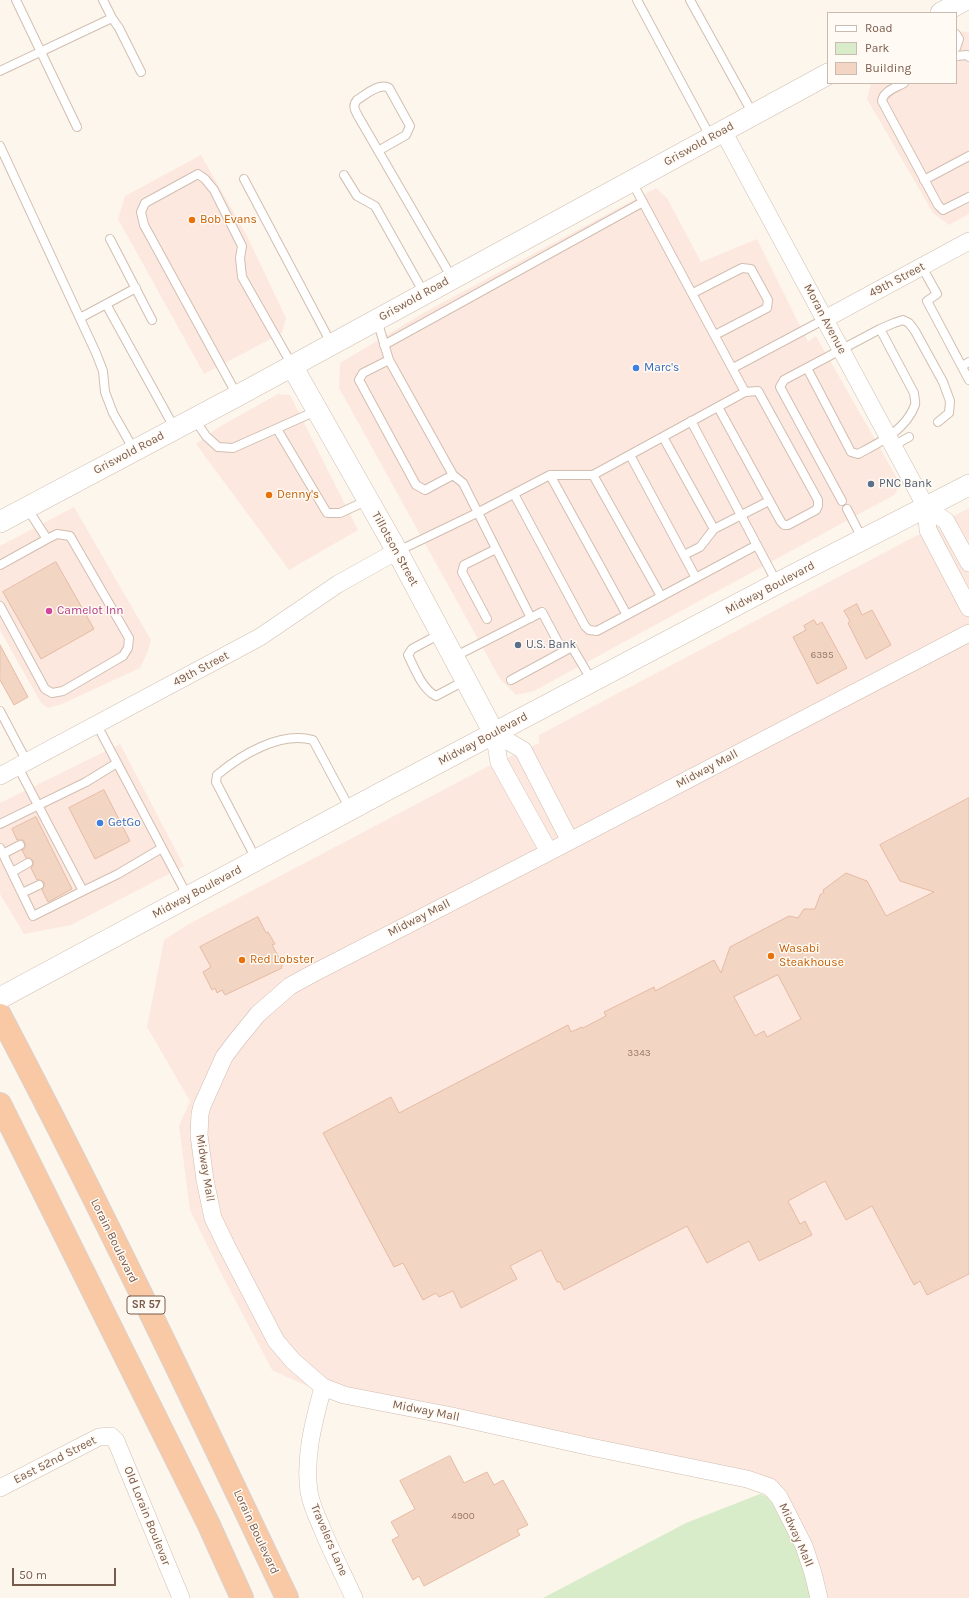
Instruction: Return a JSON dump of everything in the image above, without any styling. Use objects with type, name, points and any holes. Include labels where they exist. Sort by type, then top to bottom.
[{"type":"highway","name":"Lorain Boulevard","points":[[0,1015],[53,1116],[179,1371],[287,1598]]},
{"type":"highway","points":[[0,1104],[208,1523],[242,1598]]},
{"type":"street","points":[[943,12],[965,0]]},
{"type":"street","name":"Griswold Road","points":[[0,522],[237,396],[827,75]]},
{"type":"street","name":"Moran Avenue","points":[[717,135],[825,319],[926,507],[928,530],[969,608]]},
{"type":"street","name":"49th Street","points":[[825,319],[969,241]]},
{"type":"street","name":"Tillotson Street","points":[[292,366],[397,551],[454,657],[494,734],[499,762],[549,852]]},
{"type":"street","name":"Midway Boulevard","points":[[0,998],[350,809],[778,583],[969,485]]},
{"type":"street","name":"Moran Avenue","points":[[926,507],[946,520],[969,563]]},
{"type":"street","name":"49th Street","points":[[0,776],[260,637],[338,584],[397,551]]},
{"type":"street","name":"Midway Mall","points":[[819,1598],[806,1552],[785,1507],[776,1493],[762,1484],[747,1479],[590,1447],[452,1416],[344,1395],[323,1387],[293,1361],[276,1341],[226,1247],[213,1218],[205,1180],[199,1135],[200,1114],[202,1106],[224,1057],[258,1014],[290,986],[969,633]]},
{"type":"street","points":[[494,734],[523,750],[570,841]]},
{"type":"street","name":"Travelers Lane","points":[[323,1387],[312,1430],[308,1460],[309,1492],[327,1541],[354,1598]]},
{"type":"street","name":"East 52nd Street","points":[[0,1488],[99,1437],[111,1436]]},
{"type":"street","name":"Old Lorain Boulevar","points":[[111,1436],[116,1441],[181,1598]]},
{"type":"lane","points":[[16,0],[77,127]]},
{"type":"lane","points":[[104,0],[141,72]]},
{"type":"lane","points":[[637,0],[717,135]]},
{"type":"lane","points":[[690,0],[753,115]]},
{"type":"lane","points":[[0,72],[112,18]]},
{"type":"lane","points":[[957,36],[959,39],[957,45]]},
{"type":"lane","points":[[957,56],[967,55],[969,57]]},
{"type":"lane","points":[[902,84],[885,94],[882,97],[882,100],[938,205],[943,210],[969,197]]},
{"type":"lane","points":[[378,151],[406,135],[410,126],[389,88],[386,86],[381,86],[356,100],[354,107],[378,151],[452,278]]},
{"type":"lane","points":[[0,146],[80,318],[103,371],[105,392],[113,413],[134,451]]},
{"type":"lane","points":[[924,180],[969,156]]},
{"type":"lane","points":[[237,396],[144,225],[141,212],[145,203],[198,174],[205,179],[214,190],[242,246],[240,258],[242,277],[292,366]]},
{"type":"lane","points":[[344,175],[357,196],[375,206],[424,294]]},
{"type":"lane","points":[[244,179],[332,344]]},
{"type":"lane","points":[[632,181],[745,392]]},
{"type":"lane","points":[[384,345],[643,202]]},
{"type":"lane","points":[[110,239],[152,320]]},
{"type":"lane","points":[[922,267],[937,294],[927,301],[965,364],[969,380]]},
{"type":"lane","points":[[693,293],[742,268],[751,269],[768,300],[767,308],[715,335]]},
{"type":"lane","points":[[80,318],[136,288]]},
{"type":"lane","points":[[106,304],[175,429]]},
{"type":"lane","points":[[377,319],[389,360],[453,475],[463,483],[531,618]]},
{"type":"lane","points":[[733,368],[825,319]]},
{"type":"lane","points":[[842,501],[780,387],[784,380],[880,330],[903,320],[909,323],[915,331],[944,382],[950,401],[949,413],[938,422]]},
{"type":"lane","points":[[880,330],[914,393],[916,404],[891,442]]},
{"type":"lane","points":[[389,360],[363,373],[359,380],[416,485],[425,490],[453,475]]},
{"type":"lane","points":[[807,368],[851,452],[858,454],[909,437]]},
{"type":"lane","points":[[397,551],[477,513],[550,475],[593,475],[745,392],[758,391],[818,500],[816,510],[788,525],[784,525],[781,522],[718,407]]},
{"type":"lane","points":[[194,419],[206,436],[218,447],[233,448],[317,410]]},
{"type":"lane","points":[[691,421],[778,583]]},
{"type":"lane","points":[[277,429],[327,512],[340,513],[368,500]]},
{"type":"lane","points":[[663,436],[714,529]]},
{"type":"lane","points":[[630,455],[696,578]]},
{"type":"lane","points":[[550,475],[627,615]]},
{"type":"lane","points":[[593,475],[662,596]]},
{"type":"lane","points":[[514,494],[585,626],[589,630],[598,631],[757,545]]},
{"type":"lane","points":[[684,555],[700,547],[714,529],[769,501]]},
{"type":"lane","points":[[27,508],[47,539]]},
{"type":"lane","points":[[847,509],[863,540]]},
{"type":"lane","points":[[0,565],[57,534],[70,536],[129,638],[128,648],[123,656],[63,691],[52,693],[45,689],[0,606]]},
{"type":"lane","points":[[487,619],[462,572],[464,565],[496,549]]},
{"type":"lane","points":[[454,657],[542,612],[559,644],[572,647],[593,682]]},
{"type":"lane","points":[[441,633],[412,649],[408,655],[416,671],[428,692],[436,696],[466,680]]},
{"type":"lane","points":[[511,680],[572,647]]},
{"type":"lane","points":[[0,711],[23,765],[47,831],[67,870],[83,891]]},
{"type":"lane","points":[[96,725],[188,897]]},
{"type":"lane","points":[[257,860],[216,782],[217,776],[232,762],[264,746],[284,740],[302,737],[313,740],[350,809]]},
{"type":"lane","points":[[0,824],[86,782],[117,763]]},
{"type":"lane","points":[[20,845],[1,851],[34,916],[118,874],[162,848]]},
{"type":"lane","points":[[12,872],[28,862]]},
{"type":"lane","points":[[22,893],[39,885]]},
{"type":"shaded area","points":[[964,31],[969,33],[969,214],[949,225],[933,213],[867,99],[871,84],[957,84],[957,34]]},
{"type":"shaded area","points":[[201,155],[246,234],[286,318],[282,333],[204,374],[118,219],[125,196]]},
{"type":"shaded area","points":[[656,188],[667,198],[701,262],[757,239],[808,342],[816,336],[901,485],[894,495],[534,691],[516,695],[500,679],[339,388],[340,363],[425,312]]},
{"type":"shaded area","points":[[278,394],[290,395],[358,530],[289,570],[196,444],[219,427]]},
{"type":"shaded area","points":[[74,507],[151,640],[140,668],[62,704],[48,708],[41,703],[0,630],[0,546]]},
{"type":"shaded area","points":[[969,508],[969,1598],[813,1598],[810,1585],[774,1502],[763,1492],[697,1476],[346,1404],[272,1370],[190,1210],[179,1126],[190,1101],[147,1027],[164,940],[187,925],[483,769],[539,743],[539,735]]},
{"type":"shaded area","points":[[120,744],[184,866],[71,925],[24,934],[0,894],[0,803]]},
{"type":"green space","points":[[760,1494],[766,1496],[772,1503],[800,1556],[808,1583],[810,1598],[543,1598],[686,1523]]},
{"type":"building","name":"Camelot Inn","points":[[56,562],[94,629],[41,659],[3,592]]},
{"type":"building","points":[[857,604],[862,615],[872,610],[891,645],[866,659],[848,623],[850,621],[844,611]]},
{"type":"building","points":[[814,620],[817,625],[822,622],[847,668],[817,684],[793,637],[806,630],[804,626]]},
{"type":"building","points":[[0,645],[28,697],[14,705],[0,680]]},
{"type":"building","points":[[104,790],[130,841],[95,859],[69,808]]},
{"type":"building","points":[[969,798],[969,1274],[927,1295],[920,1281],[914,1285],[872,1206],[846,1220],[825,1181],[788,1201],[800,1224],[805,1221],[812,1235],[759,1261],[749,1241],[707,1263],[687,1226],[564,1290],[560,1282],[557,1282],[541,1250],[510,1266],[517,1279],[461,1308],[453,1291],[439,1297],[436,1293],[423,1300],[403,1263],[394,1267],[323,1133],[391,1097],[399,1113],[568,1025],[571,1032],[582,1027],[583,1028],[606,1016],[604,1012],[654,987],[655,991],[714,960],[721,973],[730,947],[789,916],[798,918],[804,909],[815,909],[820,895],[824,892],[823,890],[846,873],[867,881],[886,916],[934,892],[900,881],[880,845]],"holes":[[[778,975],[801,1019],[767,1037],[764,1031],[755,1036],[734,997]]]},
{"type":"building","points":[[36,817],[72,889],[48,902],[42,890],[44,882],[37,880],[31,868],[33,861],[30,858],[26,858],[22,850],[25,848],[25,843],[23,840],[17,840],[12,829]]},
{"type":"building","points":[[258,917],[266,933],[268,932],[275,944],[272,945],[283,965],[281,966],[282,968],[225,995],[222,990],[217,993],[215,988],[212,990],[203,972],[211,967],[200,947]]},
{"type":"building","points":[[450,1456],[464,1483],[487,1472],[494,1485],[503,1480],[528,1525],[517,1530],[520,1535],[424,1586],[419,1576],[413,1580],[392,1540],[399,1536],[391,1522],[415,1509],[400,1481]]},
{"type":"place","name":"Bob Evans","points":[[192,220]]},
{"type":"place","name":"Marc's","points":[[636,368]]},
{"type":"place","name":"PNC Bank","points":[[871,484]]},
{"type":"place","name":"Denny's","points":[[269,495]]},
{"type":"place","name":"Camelot Inn","points":[[49,611]]},
{"type":"place","name":"U.S. Bank","points":[[518,645]]},
{"type":"place","name":"GetGo","points":[[100,823]]},
{"type":"place","name":"Wasabi Steakhouse","points":[[771,956]]},
{"type":"place","name":"Red Lobster","points":[[242,960]]}]
